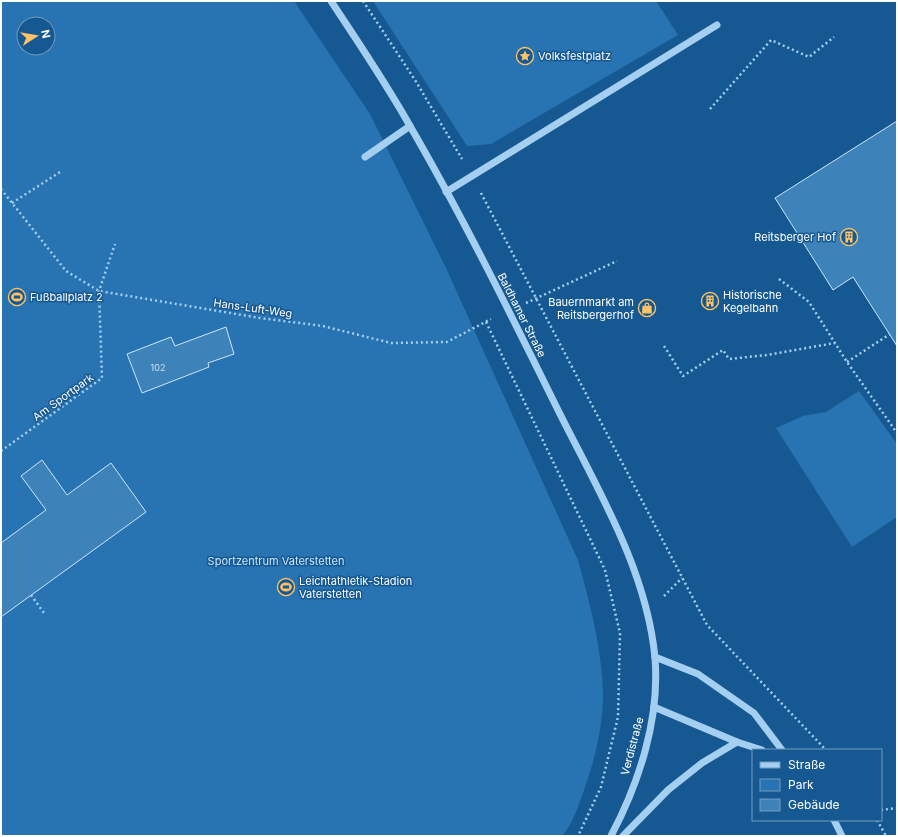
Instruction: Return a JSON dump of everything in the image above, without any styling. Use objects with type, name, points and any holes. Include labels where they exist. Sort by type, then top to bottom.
[{"type":"street","name":"Baldhamer Straße","points":[[331,1],[410,126],[446,192],[508,309],[611,516],[624,547],[647,612],[655,657]]},
{"type":"street","points":[[446,192],[473,177],[717,25]]},
{"type":"street","points":[[365,157],[410,126]]},
{"type":"street","points":[[655,657],[698,674],[754,713],[781,749]]},
{"type":"street","name":"Verdistraße","points":[[611,836],[624,811],[637,776],[646,745],[654,707],[656,684],[655,657]]},
{"type":"street","points":[[654,707],[736,742],[759,749]]},
{"type":"street","points":[[623,836],[668,790],[702,763],[736,742]]},
{"type":"street","points":[[834,821],[842,836]]},
{"type":"path","points":[[363,1],[415,80],[473,177],[707,625],[825,749]]},
{"type":"path","points":[[710,109],[771,40],[809,57],[834,37]]},
{"type":"path","points":[[12,203],[60,172]]},
{"type":"path","name":"Hans-Luft-Weg","points":[[1,189],[66,271],[99,291],[260,318],[323,326],[391,342],[447,342],[508,309],[537,299],[617,261]]},
{"type":"path","points":[[99,291],[115,244]]},
{"type":"path","points":[[779,280],[809,302],[847,362],[897,433]]},
{"type":"path","name":"Am Sportpark","points":[[1,451],[102,378],[99,291]]},
{"type":"path","points":[[486,322],[605,570],[620,633],[618,717],[601,787],[578,836]]},
{"type":"path","points":[[847,362],[890,334]]},
{"type":"path","points":[[664,346],[684,376],[723,350],[729,359],[767,355],[835,343]]},
{"type":"path","points":[[32,595],[44,613]]},
{"type":"path","points":[[882,810],[897,808]]},
{"type":"path","points":[[878,821],[886,836]]},
{"type":"green space","name":"Sportzentrum Vaterstetten","points":[[1,1],[294,1],[370,114],[446,268],[578,560],[598,643],[602,677],[603,706],[598,743],[592,767],[573,820],[562,836],[1,836]]},
{"type":"green space","name":"Volksfestplatz","points":[[373,1],[656,1],[678,35],[491,144],[467,146]]},
{"type":"green space","points":[[859,391],[897,444],[897,517],[852,547],[776,428],[803,416],[826,412]]},
{"type":"building","name":"Reitsberger Hof","points":[[897,121],[897,346],[853,277],[833,290],[775,198]]},
{"type":"building","points":[[226,327],[234,354],[208,363],[209,367],[142,393],[127,354],[171,337],[175,346]]},
{"type":"building","points":[[42,460],[67,495],[111,463],[146,512],[1,617],[1,543],[46,510],[21,476]]},
{"type":"place","name":"Volksfestplatz","points":[[525,56]]},
{"type":"place","name":"Reitsberger Hof","points":[[849,237]]},
{"type":"place","name":"Fußballplatz 2","points":[[17,297]]},
{"type":"place","name":"Historische Kegelbahn","points":[[710,301]]},
{"type":"place","name":"Bauernmarkt am Reitsbergerhof","points":[[647,308]]},
{"type":"place","name":"Leichtathletik-Stadion Vaterstetten","points":[[286,587]]}]
